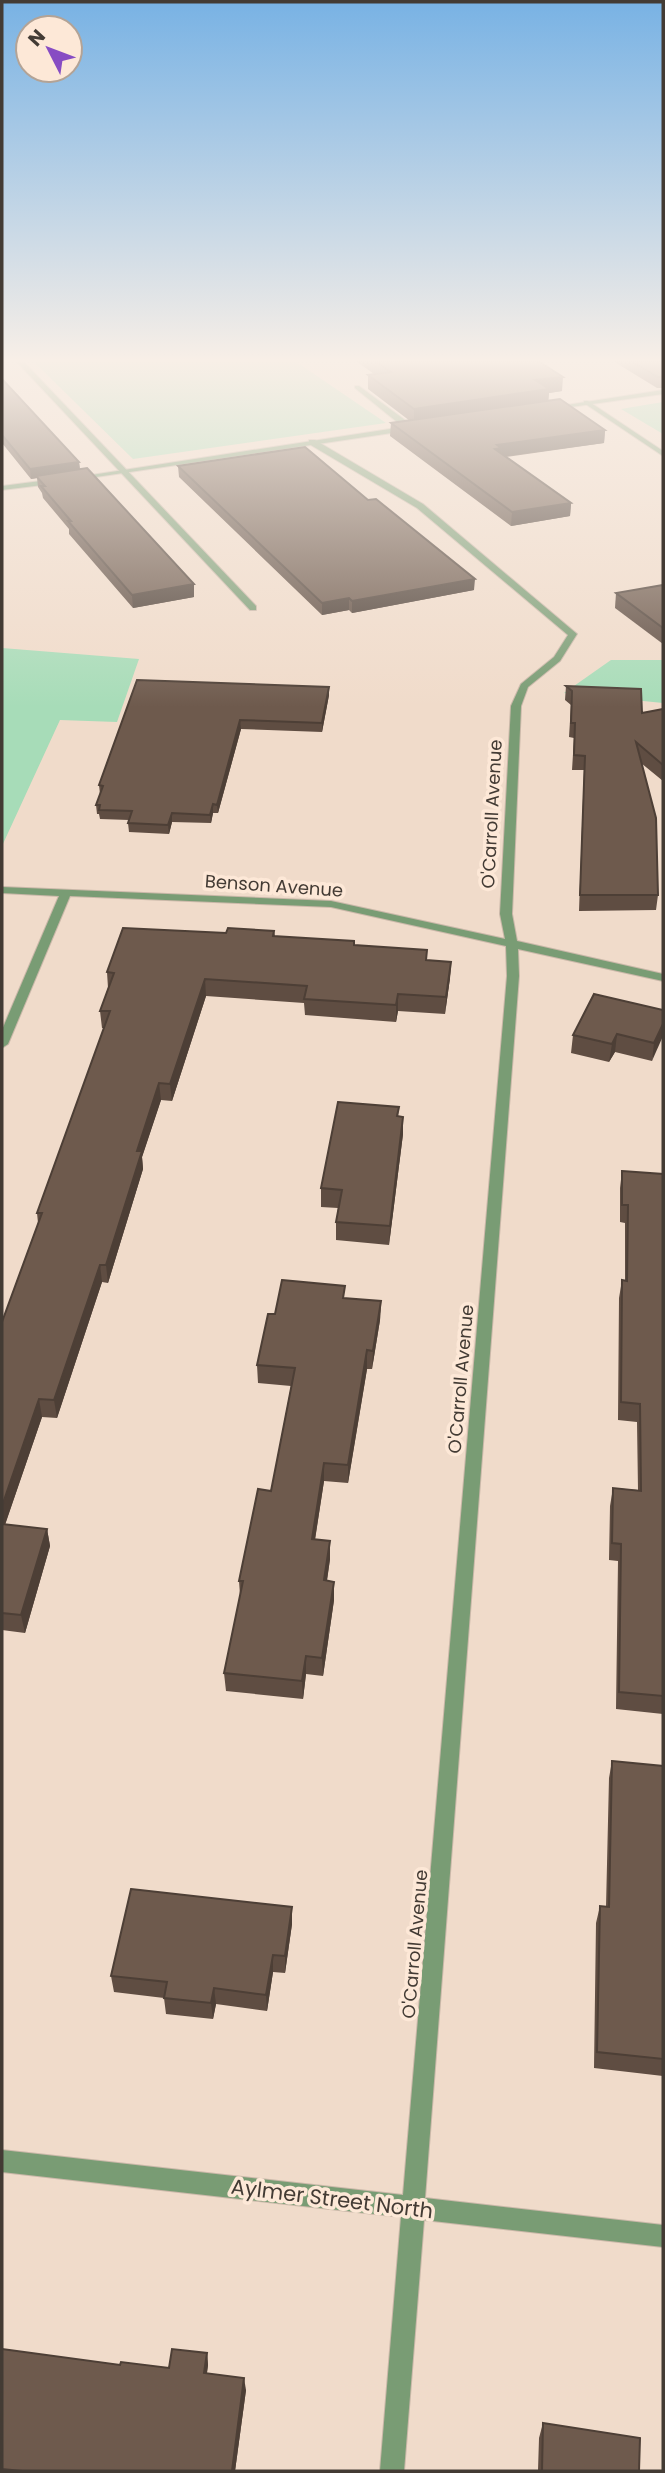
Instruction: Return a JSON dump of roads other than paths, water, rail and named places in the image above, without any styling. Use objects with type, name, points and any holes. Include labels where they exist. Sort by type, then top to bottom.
[{"type":"street","points":[[2,488],[85,476]]},
{"type":"street","points":[[129,476],[253,608]]},
{"type":"street","name":"O'Carroll Avenue","points":[[370,476],[420,506],[573,634],[557,659],[524,686],[516,706],[506,915],[512,944],[513,976],[392,2471]]},
{"type":"street","name":"Benson Avenue","points":[[2,890],[331,904],[663,976]]},
{"type":"street","points":[[2,1044],[66,892]]},
{"type":"street","name":"Aylmer Street North","points":[[2,2161],[663,2236]]}]
